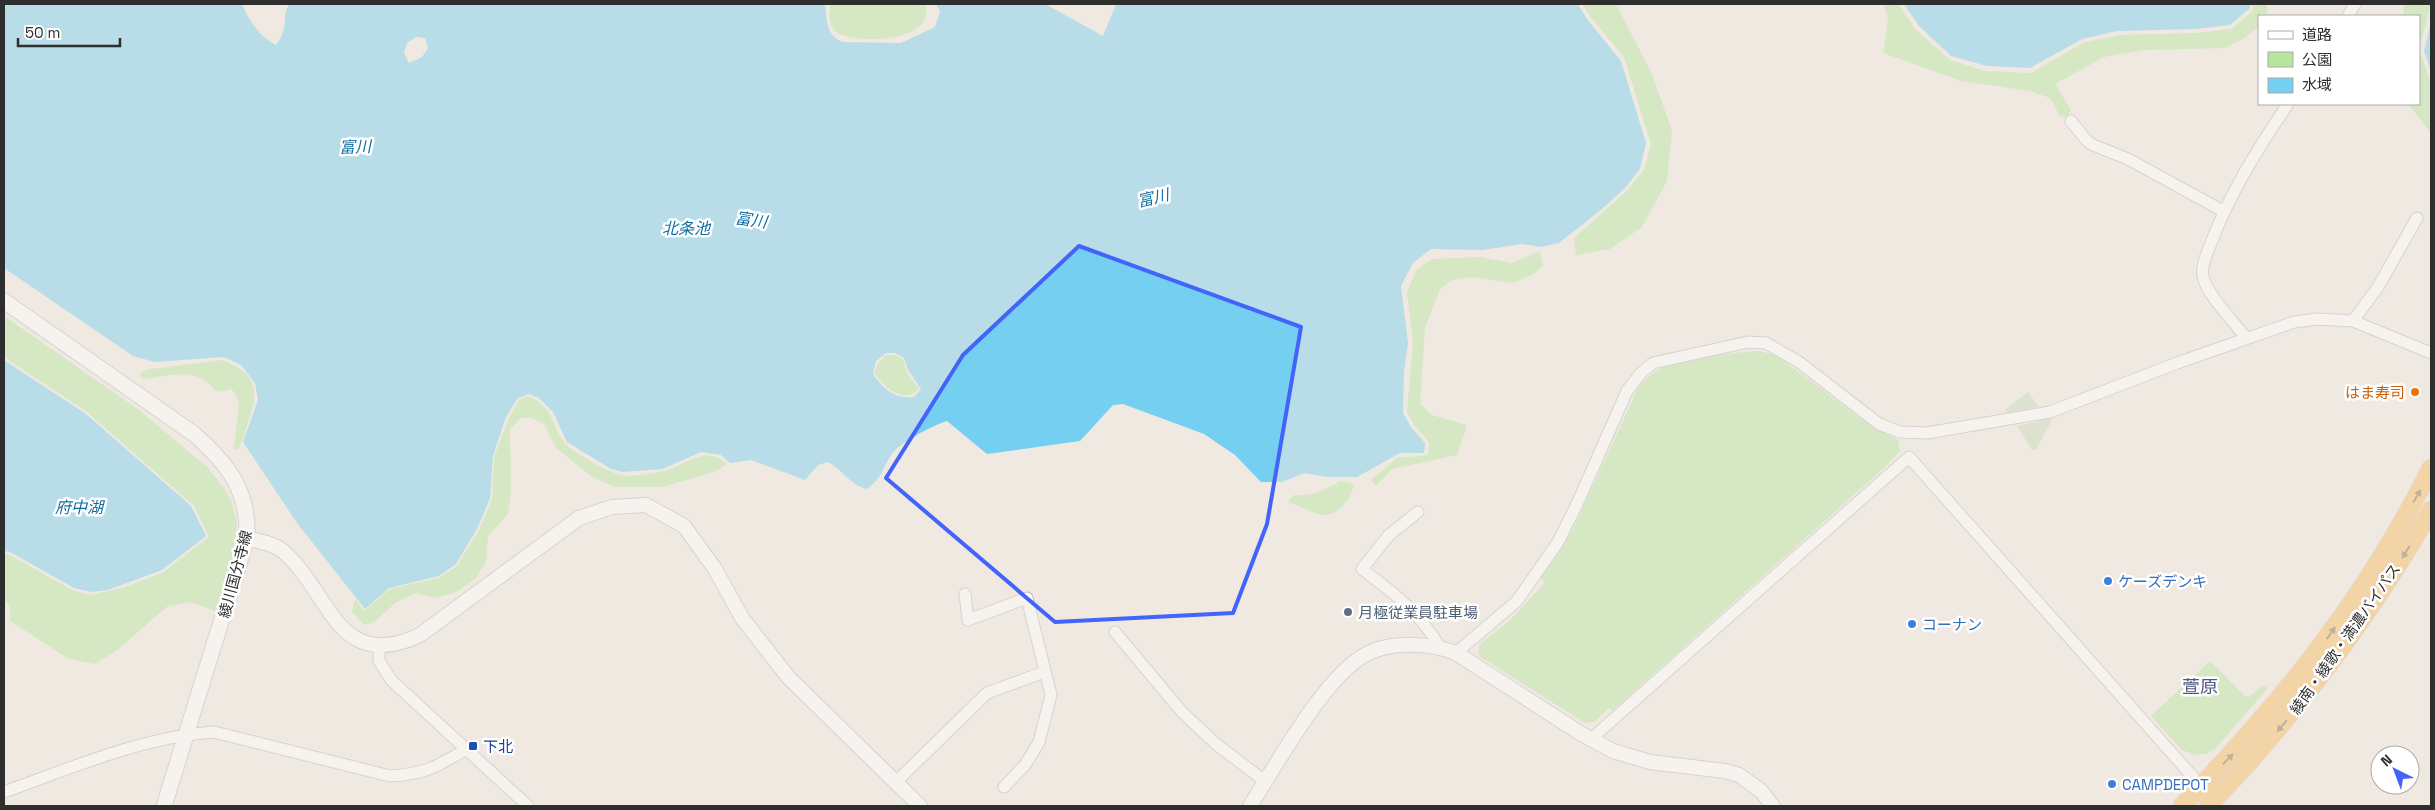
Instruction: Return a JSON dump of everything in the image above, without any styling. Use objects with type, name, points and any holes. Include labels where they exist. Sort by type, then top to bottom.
[{"type":"highway","name":"綾南・綾歌・満濃バイパス","points":[[2182,806],[2265,717],[2320,649],[2372,572],[2431,468]]},
{"type":"highway","name":"綾南・綾歌・満濃バイパス","points":[[2208,806],[2280,729],[2329,666],[2387,582],[2431,510]]},
{"type":"main road","name":"綾川国分寺線","points":[[4,301],[194,434],[210,448],[238,485],[245,500],[248,518],[247,538],[164,806]]},
{"type":"street","points":[[2349,15],[2356,4]]},
{"type":"street","points":[[2246,338],[2211,291],[2203,277],[2203,265],[2223,211],[2262,141],[2287,105]]},
{"type":"street","points":[[2071,121],[2087,141],[2093,145],[2128,159],[2223,211]]},
{"type":"street","points":[[2353,321],[2378,287],[2417,218]]},
{"type":"street","points":[[1456,653],[1517,600],[1558,542],[1578,504],[1627,391],[1641,373],[1653,363],[1748,342],[1766,343],[1799,362],[1879,424],[1900,432],[1927,434],[2050,412],[2246,338],[2294,322],[2318,319],[2353,321],[2431,353]]},
{"type":"street","points":[[1591,739],[1909,457],[2201,786]]},
{"type":"street","points":[[247,538],[282,550],[294,563],[333,618],[351,636],[380,646],[400,644],[420,635],[579,518],[612,507],[646,505],[684,526],[715,569],[742,618],[789,678],[920,806]]},
{"type":"street","points":[[1418,512],[1389,535],[1362,569],[1401,599],[1426,624],[1440,647]]},
{"type":"street","points":[[965,594],[968,620],[1027,598],[1051,696],[1039,742],[1025,765],[1004,787]]},
{"type":"street","points":[[1116,632],[1182,712],[1216,744],[1266,782]]},
{"type":"street","points":[[380,646],[379,661],[392,682],[528,806]]},
{"type":"street","points":[[1250,806],[1324,693],[1358,660],[1372,651],[1392,646],[1440,647],[1456,653],[1613,751],[1636,759],[1739,775],[1761,791],[1773,806]]},
{"type":"street","points":[[896,782],[987,693],[1044,672]]},
{"type":"street","points":[[4,792],[143,744],[214,732],[390,776],[414,775],[436,766],[465,750]]},
{"type":"highlighted area","points":[[1079,246],[1301,327],[1267,524],[1233,613],[1055,622],[886,478],[963,355]]},
{"type":"green space","points":[[830,4],[925,4],[925,18],[918,27],[905,34],[889,38],[856,38],[842,35],[834,30],[830,21]]},
{"type":"green space","points":[[1582,4],[1622,4],[1618,8],[1652,74],[1672,131],[1667,181],[1642,227],[1610,249],[1576,255],[1574,238],[1627,191],[1644,170],[1651,144],[1624,57]]},
{"type":"green space","points":[[1884,4],[1898,4],[1916,30],[1950,60],[1985,71],[2031,73],[2083,43],[2119,35],[2195,33],[2231,29],[2253,11],[2253,4],[2267,4],[2267,15],[2258,15],[2258,27],[2245,38],[2225,48],[2144,50],[2104,57],[2055,84],[2071,110],[2067,117],[2060,116],[2050,98],[2030,91],[1961,81],[1883,53],[1888,20]]},
{"type":"green space","points":[[2404,4],[2431,4],[2420,46],[2420,15],[2403,15]]},
{"type":"green space","points":[[2420,53],[2431,82],[2431,133],[2409,105],[2420,105]]},
{"type":"green space","points":[[1540,251],[1543,266],[1532,275],[1512,283],[1472,277],[1453,280],[1440,289],[1425,328],[1420,404],[1432,415],[1467,425],[1457,455],[1392,469],[1376,486],[1371,480],[1397,458],[1428,455],[1429,442],[1414,425],[1407,411],[1413,342],[1407,292],[1417,269],[1432,259],[1480,257],[1512,263]]},
{"type":"green space","points":[[4,316],[139,410],[207,467],[224,488],[232,503],[237,524],[236,545],[215,611],[191,602],[168,606],[117,650],[95,664],[69,659],[10,621],[10,605],[4,601],[4,554],[10,555],[72,590],[91,595],[122,588],[162,573],[209,537],[194,506],[87,412],[4,357]]},
{"type":"green space","points":[[1758,351],[1776,355],[1865,422],[1898,440],[1900,451],[1885,467],[1612,711],[1609,708],[1594,722],[1585,723],[1479,656],[1479,645],[1510,620],[1545,583],[1540,578],[1573,529],[1638,388],[1649,376],[1670,365],[1708,357]]},
{"type":"green space","points":[[886,355],[895,355],[903,359],[906,371],[919,389],[907,395],[901,395],[883,384],[874,373],[878,363]]},
{"type":"green space","points":[[223,360],[243,372],[253,385],[254,401],[252,411],[243,440],[238,449],[234,449],[239,402],[232,389],[221,392],[214,390],[208,383],[192,375],[182,374],[145,379],[141,377],[140,372]]},
{"type":"green space","points":[[2028,392],[2039,407],[2007,413],[2006,409]]},
{"type":"green space","points":[[528,396],[543,405],[547,410],[568,446],[590,461],[620,475],[661,472],[702,456],[719,458],[727,464],[714,472],[662,487],[614,487],[591,476],[556,448],[544,424],[532,418],[521,418],[510,429],[511,494],[508,514],[488,536],[486,562],[475,579],[456,592],[435,598],[415,593],[395,603],[373,623],[364,625],[352,612],[355,599],[364,611],[390,589],[439,578],[457,566],[479,530],[492,499],[494,457],[509,418],[519,400]]},
{"type":"green space","points":[[2053,418],[2036,450],[2032,450],[2017,426]]},
{"type":"green space","points":[[1340,481],[1354,484],[1344,505],[1334,513],[1322,515],[1288,502],[1294,495],[1318,492]]},
{"type":"green space","points":[[2210,661],[2245,696],[2249,696],[2263,686],[2268,688],[2214,750],[2206,754],[2196,755],[2182,750],[2151,716]]},
{"type":"water","name":"北条池","points":[[4,4],[242,4],[256,28],[276,45],[283,33],[289,4],[825,4],[828,27],[837,39],[843,42],[901,43],[935,27],[940,12],[936,4],[1045,4],[1103,36],[1116,4],[1578,4],[1587,19],[1621,61],[1646,143],[1640,169],[1625,188],[1559,243],[1541,247],[1522,244],[1483,250],[1431,249],[1413,263],[1401,286],[1408,343],[1404,372],[1403,413],[1411,427],[1425,443],[1424,453],[1400,453],[1357,477],[1327,477],[1304,473],[1282,482],[1261,482],[1235,455],[1204,434],[1123,404],[1113,405],[1080,441],[987,454],[947,421],[918,434],[896,449],[879,476],[867,489],[851,481],[828,462],[818,465],[805,480],[751,460],[730,463],[721,455],[701,452],[663,469],[623,472],[611,469],[567,442],[553,412],[539,398],[529,394],[518,398],[506,417],[493,456],[490,499],[477,529],[456,564],[439,576],[389,588],[365,609],[297,523],[243,442],[258,400],[255,383],[241,365],[224,357],[155,362],[133,356],[4,268]],"holes":[[[416,37],[425,38],[428,48],[422,57],[409,63],[404,53],[407,43]],[[886,353],[895,353],[904,358],[908,370],[921,389],[914,397],[896,395],[890,392],[881,385],[873,374],[876,361]]]},
{"type":"water","points":[[1904,4],[2250,4],[2250,8],[2230,25],[2196,29],[2117,31],[2082,39],[2030,68],[1987,66],[1951,56],[1919,26]]},
{"type":"water","points":[[2431,22],[2431,71],[2424,51]]},
{"type":"water","name":"府中湖","points":[[4,360],[86,414],[191,506],[206,536],[162,570],[108,590],[91,592],[74,588],[10,552],[4,551]]},
{"type":"place","name":"はま寿司","points":[[2415,392]]},
{"type":"place","name":"ケーズデンキ","points":[[2108,581]]},
{"type":"place","name":"月極従業員駐車場","points":[[1348,612]]},
{"type":"place","name":"コーナン","points":[[1912,624]]},
{"type":"place","name":"下北","points":[[473,746]]},
{"type":"place","name":"CAMPDEPOT","points":[[2112,784]]},
{"type":"district","name":"萱原","points":[[2200,686]]},
{"type":"water label","name":"富川","points":[[355,147]]},
{"type":"water label","name":"富川","points":[[1153,198]]},
{"type":"water label","name":"富川","points":[[751,220]]}]
